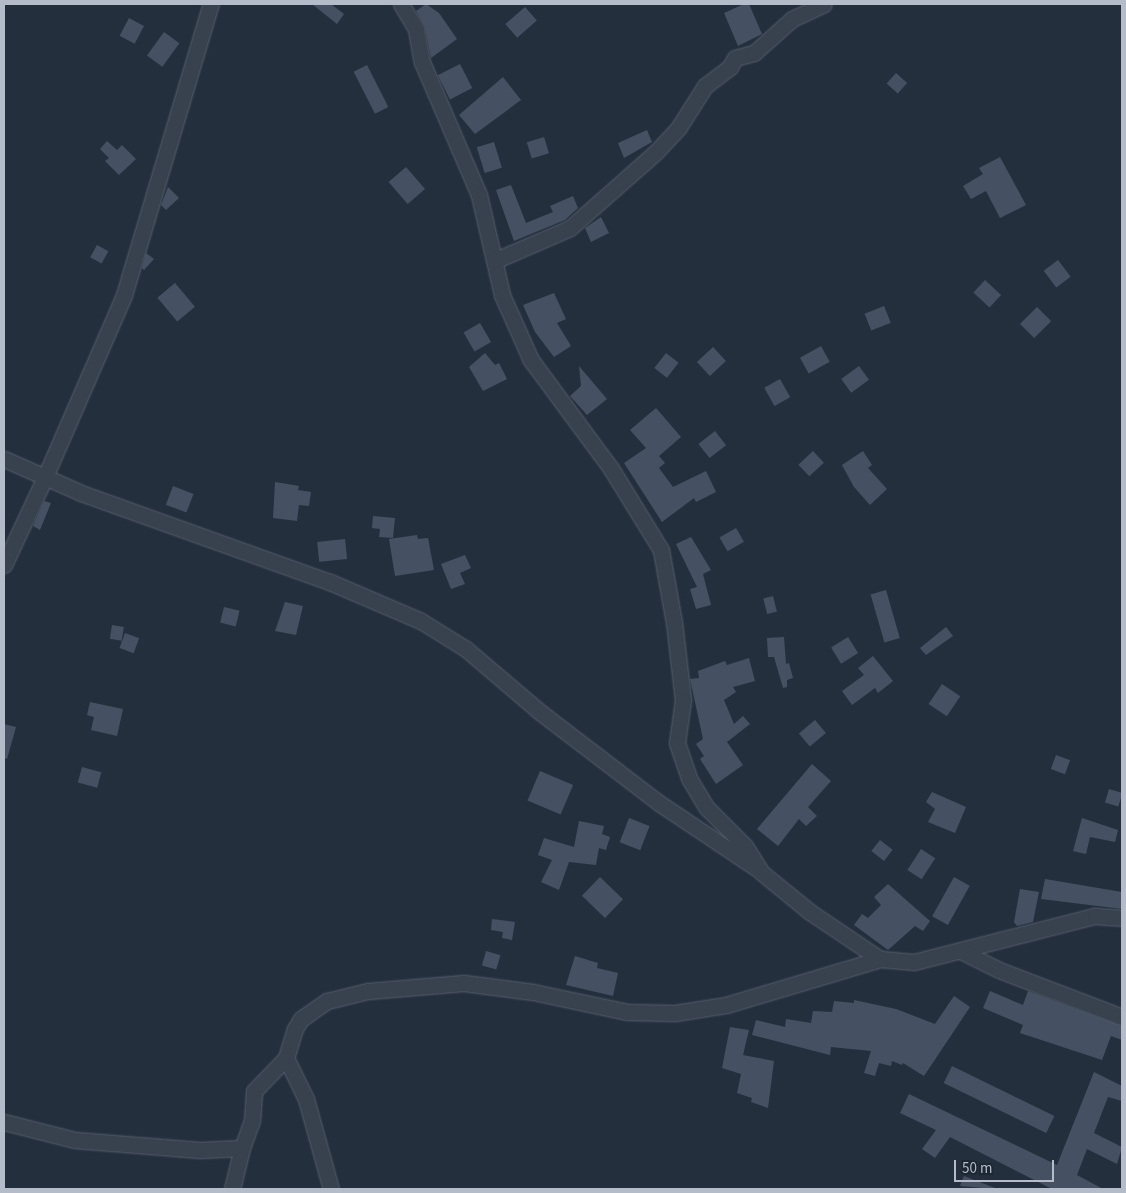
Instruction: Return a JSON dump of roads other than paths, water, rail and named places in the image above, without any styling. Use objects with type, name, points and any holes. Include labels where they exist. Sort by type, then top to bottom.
[{"type":"street","points":[[4,565],[45,477],[129,281],[211,4]]},
{"type":"street","points":[[401,4],[416,29],[422,62],[480,195],[496,260],[495,273],[502,295],[531,360],[610,467],[661,550],[674,622],[683,700],[677,743],[690,780],[707,808],[745,846],[761,872]]},
{"type":"street","points":[[496,260],[570,228],[656,152],[680,127],[705,86],[730,66],[735,58],[754,53],[792,19],[824,4]]},
{"type":"street","points":[[4,459],[81,493],[330,582],[421,621],[466,649],[540,712],[659,803],[761,872],[810,912],[880,958]]},
{"type":"street","points":[[232,1189],[242,1148],[252,1121],[254,1091],[286,1058],[295,1029],[308,1012],[327,1001],[368,991],[464,983],[533,992],[627,1012],[675,1013],[726,1005],[880,958],[914,962],[1094,916],[1122,918]]},
{"type":"street","points":[[961,951],[999,970],[1122,1017]]},
{"type":"street","points":[[286,1058],[306,1099],[331,1189]]},
{"type":"street","points":[[4,1122],[75,1140],[200,1150],[242,1148]]}]
